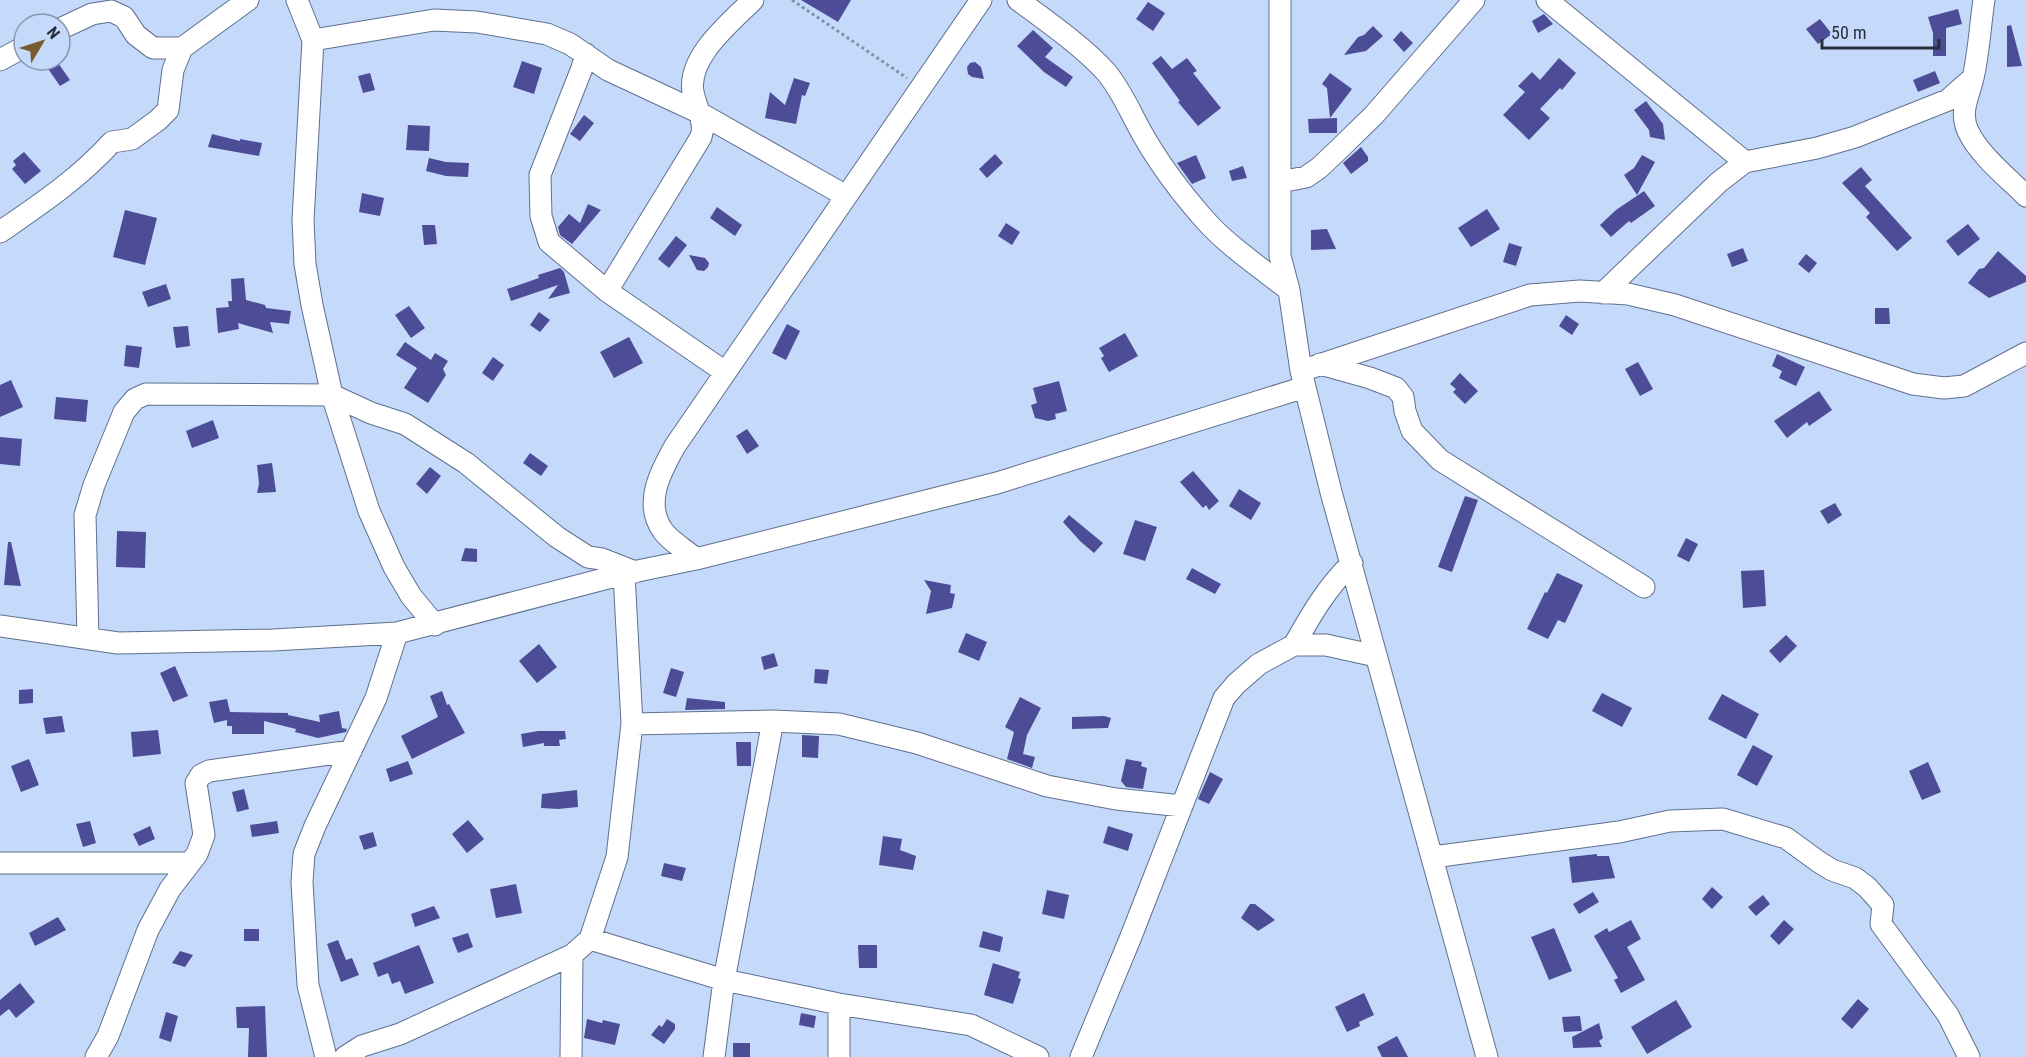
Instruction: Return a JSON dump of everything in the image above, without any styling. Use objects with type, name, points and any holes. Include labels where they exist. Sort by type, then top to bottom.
[{"type":"street","points":[[0,232],[60,191],[90,166],[112,142],[132,139],[158,120],[168,110],[173,70],[182,48],[248,0]]},
{"type":"street","points":[[297,0],[313,40],[303,220],[305,264],[312,305],[332,395],[369,511],[379,536],[411,596],[435,625]]},
{"type":"street","points":[[607,291],[701,137],[703,124],[693,90],[695,72],[709,45],[753,0]]},
{"type":"street","points":[[696,559],[663,531],[659,523],[654,503],[658,478],[675,446],[981,0]]},
{"type":"street","points":[[1018,0],[1105,71],[1118,88],[1142,134],[1170,176],[1206,221],[1245,256],[1289,290]]},
{"type":"street","points":[[1280,0],[1280,256],[1309,374],[1331,492],[1487,1057]]},
{"type":"street","points":[[1280,182],[1306,177],[1330,158],[1374,116],[1474,0]]},
{"type":"street","points":[[1547,0],[1745,162]]},
{"type":"street","points":[[1984,0],[1973,78],[1965,102],[1964,118],[1978,146],[2026,196]]},
{"type":"street","points":[[72,23],[92,14],[111,11],[124,17],[136,35],[153,48],[182,48]]},
{"type":"street","points":[[313,40],[434,20],[477,22],[547,34],[570,44],[608,70],[698,112],[846,196]]},
{"type":"street","points":[[586,54],[540,175],[541,216],[549,242],[607,291],[726,372]]},
{"type":"street","points":[[1603,292],[1719,182],[1745,162],[1817,148],[1855,137],[1948,100],[1973,78]]},
{"type":"street","points":[[0,626],[130,642],[273,640],[397,633],[435,625],[629,573],[696,559],[998,483],[1530,296],[1580,291],[1628,294],[1675,305],[1913,384],[1944,388],[1964,386],[2026,353]]},
{"type":"street","points":[[1309,374],[1370,378],[1396,388],[1403,397],[1412,431],[1440,460],[1644,587]]},
{"type":"street","points":[[88,638],[85,515],[94,485],[124,412],[135,399],[146,394],[332,395],[371,413],[405,424],[458,457],[557,537],[588,558],[602,559],[629,573]]},
{"type":"street","points":[[1294,645],[1334,580],[1352,563]]},
{"type":"street","points":[[345,1057],[362,1046],[400,1034],[572,955],[590,939],[617,857],[632,724],[629,573]]},
{"type":"street","points":[[326,1057],[308,985],[302,882],[304,854],[376,698],[397,633]]},
{"type":"street","points":[[1081,1057],[1224,698],[1259,664],[1294,645],[1326,645],[1376,656]]},
{"type":"street","points":[[632,724],[773,721],[839,724],[918,743],[1047,786],[1116,799],[1182,806]]},
{"type":"street","points":[[714,1057],[724,980],[773,721]]},
{"type":"street","points":[[96,1057],[108,1036],[148,930],[170,889],[197,854],[204,835],[196,783],[201,775],[209,771],[351,751]]},
{"type":"street","points":[[1433,857],[1619,832],[1670,821],[1723,819],[1770,832],[1786,838],[1802,852],[1832,870],[1855,878],[1875,895],[1883,905],[1881,924],[1948,1015],[1969,1057]]},
{"type":"street","points":[[0,863],[190,863]]},
{"type":"street","points":[[590,939],[724,980],[839,1004],[971,1025],[1038,1057]]},
{"type":"street","points":[[572,955],[572,1057]]},
{"type":"street","points":[[839,1004],[839,1057]]},
{"type":"path","points":[[792,0],[921,87]]},
{"type":"building","points":[[801,0],[851,0],[838,22]]},
{"type":"building","points":[[1148,2],[1165,13],[1153,31],[1136,19]]},
{"type":"building","points":[[1958,9],[1962,24],[1946,28],[1946,56],[1933,56],[1933,33],[1928,17]]},
{"type":"building","points":[[1544,14],[1553,24],[1538,33],[1532,21]]},
{"type":"building","points":[[1820,19],[1832,34],[1818,44],[1806,29]]},
{"type":"building","points":[[2011,25],[2022,66],[2007,67],[2007,26]]},
{"type":"building","points":[[1373,26],[1383,36],[1366,51],[1344,55],[1358,37],[1364,35]]},
{"type":"building","points":[[1033,30],[1053,48],[1045,57],[1073,77],[1066,87],[1044,72],[1017,46]]},
{"type":"building","points":[[1401,31],[1413,43],[1404,52],[1393,40]]},
{"type":"building","points":[[1161,56],[1172,69],[1187,58],[1197,71],[1193,73],[1221,108],[1198,126],[1178,102],[1180,101],[1152,63]]},
{"type":"building","points":[[1559,58],[1576,73],[1562,90],[1560,88],[1540,109],[1550,118],[1529,140],[1503,115],[1525,92],[1518,86],[1532,72],[1540,80]]},
{"type":"building","points":[[522,61],[542,68],[534,94],[513,87]]},
{"type":"building","points":[[975,62],[981,67],[984,79],[968,74],[967,67],[970,63]]},
{"type":"building","points":[[1935,71],[1940,83],[1918,92],[1913,80]]},
{"type":"building","points":[[50,72],[64,72],[70,80],[60,86]]},
{"type":"building","points":[[370,73],[375,90],[363,93],[358,76]]},
{"type":"building","points":[[1330,73],[1352,89],[1330,118],[1327,88],[1322,84]]},
{"type":"building","points":[[794,78],[810,83],[805,96],[802,95],[796,124],[765,118],[770,92],[785,105]]},
{"type":"building","points":[[1646,101],[1663,124],[1665,140],[1650,137],[1649,130],[1634,110]]},
{"type":"building","points":[[584,115],[594,123],[580,141],[570,134]]},
{"type":"building","points":[[1337,118],[1337,133],[1309,133],[1308,119]]},
{"type":"building","points":[[408,125],[430,126],[429,151],[406,150]]},
{"type":"building","points":[[212,134],[240,141],[240,139],[262,143],[259,156],[208,147]]},
{"type":"building","points":[[1361,147],[1368,161],[1351,174],[1343,163]]},
{"type":"building","points":[[24,152],[41,171],[25,184],[12,169],[16,165],[13,161]]},
{"type":"building","points":[[995,154],[1003,163],[987,178],[979,169]]},
{"type":"building","points":[[1196,155],[1206,178],[1192,184],[1177,163]]},
{"type":"building","points":[[1642,155],[1655,162],[1637,195],[1624,175],[1634,168]]},
{"type":"building","points":[[429,158],[446,162],[469,163],[468,177],[446,176],[426,171]]},
{"type":"building","points":[[1243,166],[1247,178],[1232,181],[1229,171]]},
{"type":"building","points":[[1861,167],[1872,180],[1865,186],[1912,238],[1897,251],[1866,217],[1870,213],[1842,183]]},
{"type":"building","points":[[1644,191],[1655,206],[1631,223],[1629,221],[1611,237],[1600,225],[1616,210]]},
{"type":"building","points":[[362,193],[384,198],[380,216],[359,212]]},
{"type":"building","points":[[588,204],[601,210],[572,244],[560,235],[558,227],[569,214],[580,223]]},
{"type":"building","points":[[717,207],[742,225],[735,236],[710,218]]},
{"type":"building","points":[[1487,209],[1500,229],[1471,247],[1458,228]]},
{"type":"building","points":[[125,210],[157,218],[145,265],[113,257]]},
{"type":"building","points":[[1006,223],[1020,232],[1012,245],[998,236]]},
{"type":"building","points":[[1968,224],[1980,239],[1958,256],[1946,241]]},
{"type":"building","points":[[422,225],[435,225],[437,244],[424,245]]},
{"type":"building","points":[[1327,229],[1336,249],[1311,250],[1311,230]]},
{"type":"building","points":[[676,236],[687,245],[669,268],[658,259]]},
{"type":"building","points":[[1509,243],[1522,247],[1516,266],[1503,262]]},
{"type":"building","points":[[1743,248],[1748,261],[1732,267],[1727,254]]},
{"type":"building","points":[[1998,251],[2026,276],[2026,282],[1989,298],[1968,283]]},
{"type":"building","points":[[1806,254],[1817,263],[1809,273],[1798,264]]},
{"type":"building","points":[[689,255],[705,258],[709,263],[708,267],[704,271],[697,270]]},
{"type":"building","points":[[560,268],[564,272],[570,293],[548,299],[558,285],[511,301],[507,289]]},
{"type":"building","points":[[244,278],[246,300],[265,305],[266,308],[291,311],[289,324],[270,322],[273,333],[238,323],[239,329],[218,333],[216,308],[229,307],[228,301],[232,301],[231,279]]},
{"type":"building","points":[[166,284],[171,299],[148,307],[142,292]]},
{"type":"building","points":[[409,306],[425,328],[411,338],[395,315]]},
{"type":"building","points":[[1875,308],[1889,308],[1890,324],[1875,324]]},
{"type":"building","points":[[539,312],[550,320],[540,332],[530,325]]},
{"type":"building","points":[[1566,315],[1579,324],[1572,335],[1559,326]]},
{"type":"building","points":[[787,324],[800,331],[786,360],[772,353]]},
{"type":"building","points":[[188,326],[190,346],[176,348],[173,327]]},
{"type":"building","points":[[1125,333],[1138,356],[1109,372],[1101,358],[1104,356],[1099,348]]},
{"type":"building","points":[[629,337],[643,363],[614,378],[600,352]]},
{"type":"building","points":[[405,342],[431,360],[435,353],[448,361],[443,369],[446,375],[428,403],[404,388],[417,368],[396,355]]},
{"type":"building","points":[[126,345],[142,347],[139,368],[124,366]]},
{"type":"building","points":[[1777,354],[1805,367],[1796,386],[1779,378],[1782,371],[1772,366]]},
{"type":"building","points":[[493,357],[504,365],[493,381],[482,373]]},
{"type":"building","points":[[1638,362],[1653,389],[1640,396],[1625,369]]},
{"type":"building","points":[[1460,373],[1478,391],[1465,404],[1453,392],[1456,389],[1450,384]]},
{"type":"building","points":[[11,380],[23,407],[0,417],[0,385]]},
{"type":"building","points":[[1059,381],[1067,411],[1055,414],[1056,419],[1048,421],[1035,418],[1031,405],[1037,403],[1033,388]]},
{"type":"building","points":[[1819,391],[1832,410],[1809,426],[1807,422],[1787,438],[1774,421]]},
{"type":"building","points":[[56,397],[88,400],[86,422],[54,419]]},
{"type":"building","points":[[213,420],[219,438],[192,448],[186,431]]},
{"type":"building","points":[[747,429],[759,446],[747,454],[736,436]]},
{"type":"building","points":[[0,437],[22,439],[20,466],[0,464]]},
{"type":"building","points":[[530,453],[548,466],[541,476],[523,463]]},
{"type":"building","points":[[272,463],[276,492],[257,493],[259,484],[257,465]]},
{"type":"building","points":[[430,467],[441,476],[427,494],[416,484]]},
{"type":"building","points":[[1193,471],[1219,501],[1209,510],[1206,505],[1203,508],[1180,482]]},
{"type":"building","points":[[1239,489],[1261,503],[1251,520],[1229,506]]},
{"type":"building","points":[[1465,496],[1478,500],[1452,572],[1438,567]]},
{"type":"building","points":[[1835,503],[1842,515],[1828,524],[1820,511]]},
{"type":"building","points":[[1069,515],[1103,543],[1094,553],[1063,522]]},
{"type":"building","points":[[1135,520],[1157,527],[1145,561],[1123,554]]},
{"type":"building","points":[[117,531],[146,532],[145,568],[116,567]]},
{"type":"building","points":[[1686,538],[1698,544],[1689,562],[1677,556]]},
{"type":"building","points":[[8,542],[11,542],[21,586],[4,585]]},
{"type":"building","points":[[465,548],[477,549],[477,562],[461,561]]},
{"type":"building","points":[[1192,568],[1221,584],[1215,594],[1186,579]]},
{"type":"building","points":[[1764,570],[1766,606],[1743,608],[1741,571]]},
{"type":"building","points":[[1557,573],[1583,585],[1565,623],[1558,620],[1548,639],[1527,629]]},
{"type":"building","points":[[924,580],[951,585],[950,593],[955,594],[952,608],[926,614],[931,591]]},
{"type":"building","points":[[966,633],[987,642],[979,661],[958,652]]},
{"type":"building","points":[[1786,635],[1797,646],[1780,663],[1769,651]]},
{"type":"building","points":[[539,644],[557,667],[537,683],[519,661]]},
{"type":"building","points":[[774,653],[778,666],[764,670],[761,657]]},
{"type":"building","points":[[175,666],[188,696],[173,702],[160,673]]},
{"type":"building","points":[[671,668],[684,672],[676,697],[663,693]]},
{"type":"building","points":[[815,669],[829,670],[827,684],[814,683]]},
{"type":"building","points":[[33,689],[33,703],[19,704],[19,690]]},
{"type":"building","points":[[442,691],[447,705],[449,704],[465,733],[412,759],[401,736],[438,717],[430,696]]},
{"type":"building","points":[[1602,693],[1632,708],[1622,727],[1592,711]]},
{"type":"building","points":[[1722,694],[1759,714],[1746,739],[1708,719]]},
{"type":"building","points":[[1020,697],[1041,708],[1027,735],[1023,754],[1035,757],[1032,768],[1007,759],[1014,732],[1005,727]]},
{"type":"building","points":[[687,698],[725,702],[725,709],[685,710]]},
{"type":"building","points":[[227,699],[230,712],[288,713],[288,715],[320,722],[319,715],[339,711],[342,728],[347,729],[346,732],[318,738],[295,732],[296,729],[264,721],[264,734],[232,734],[232,726],[227,726],[227,720],[214,723],[209,702]]},
{"type":"building","points":[[62,716],[65,732],[46,734],[43,718]]},
{"type":"building","points":[[1104,716],[1111,718],[1108,728],[1072,729],[1072,717]]},
{"type":"building","points":[[158,730],[161,754],[133,757],[131,732]]},
{"type":"building","points":[[538,731],[565,731],[566,739],[559,740],[560,746],[544,746],[544,743],[523,747],[521,734]]},
{"type":"building","points":[[802,735],[819,736],[818,758],[802,757]]},
{"type":"building","points":[[736,742],[751,742],[751,766],[737,766]]},
{"type":"building","points":[[1753,745],[1773,756],[1757,786],[1737,775]]},
{"type":"building","points":[[29,759],[39,785],[21,792],[11,766]]},
{"type":"building","points":[[1126,759],[1142,762],[1141,766],[1147,768],[1143,789],[1126,787],[1121,781]]},
{"type":"building","points":[[408,761],[413,774],[390,782],[386,769]]},
{"type":"building","points":[[1928,762],[1941,792],[1922,800],[1909,771]]},
{"type":"building","points":[[1210,772],[1223,779],[1209,804],[1198,799]]},
{"type":"building","points":[[244,789],[249,809],[237,812],[232,792]]},
{"type":"building","points":[[577,790],[578,807],[541,808],[542,794]]},
{"type":"building","points":[[468,820],[484,839],[467,853],[452,834]]},
{"type":"building","points":[[90,821],[96,843],[83,847],[76,824]]},
{"type":"building","points":[[277,821],[279,833],[252,837],[250,825]]},
{"type":"building","points":[[150,826],[155,839],[139,846],[133,834]]},
{"type":"building","points":[[1108,826],[1133,834],[1128,851],[1103,843]]},
{"type":"building","points":[[373,832],[377,846],[364,850],[359,836]]},
{"type":"building","points":[[883,836],[902,839],[900,850],[916,856],[913,870],[879,865]]},
{"type":"building","points":[[1597,854],[1597,856],[1609,856],[1615,878],[1572,883],[1569,857]]},
{"type":"building","points":[[664,863],[686,868],[682,881],[661,876]]},
{"type":"building","points":[[516,884],[522,913],[496,918],[490,889]]},
{"type":"building","points":[[1712,887],[1723,897],[1712,909],[1702,899]]},
{"type":"building","points":[[1047,890],[1069,895],[1064,919],[1042,914]]},
{"type":"building","points":[[1593,892],[1599,902],[1579,914],[1573,904]]},
{"type":"building","points":[[1763,895],[1770,904],[1756,916],[1748,907]]},
{"type":"building","points":[[1250,904],[1255,904],[1275,920],[1258,931],[1241,918]]},
{"type":"building","points":[[434,906],[440,918],[415,927],[411,914]]},
{"type":"building","points":[[58,917],[66,930],[35,946],[29,933]]},
{"type":"building","points":[[1631,920],[1641,939],[1627,947],[1645,980],[1621,993],[1614,980],[1618,978],[1594,936],[1607,928],[1609,932]]},
{"type":"building","points":[[1784,920],[1794,929],[1779,945],[1770,936]]},
{"type":"building","points":[[1554,928],[1572,971],[1549,980],[1531,937]]},
{"type":"building","points":[[244,929],[259,929],[259,941],[244,941]]},
{"type":"building","points":[[983,931],[1003,937],[1000,952],[979,947]]},
{"type":"building","points":[[468,933],[473,947],[458,953],[452,938]]},
{"type":"building","points":[[338,940],[346,960],[352,958],[359,975],[341,982],[327,944]]},
{"type":"building","points":[[419,945],[434,983],[405,994],[400,981],[392,984],[388,973],[378,977],[373,963]]},
{"type":"building","points":[[858,945],[877,945],[877,968],[859,968]]},
{"type":"building","points":[[180,951],[193,955],[185,967],[172,963]]},
{"type":"building","points":[[993,963],[1020,972],[1018,978],[1021,979],[1013,1004],[984,995]]},
{"type":"building","points":[[20,983],[35,1002],[16,1018],[9,1009],[0,1016],[0,1000]]},
{"type":"building","points":[[1364,993],[1374,1015],[1359,1022],[1360,1026],[1347,1032],[1335,1007]]},
{"type":"building","points":[[1858,999],[1869,1009],[1852,1029],[1841,1019]]},
{"type":"building","points":[[1676,1000],[1692,1027],[1647,1054],[1631,1027]]},
{"type":"building","points":[[265,1006],[267,1057],[248,1057],[249,1028],[237,1028],[236,1007]]},
{"type":"building","points":[[166,1012],[178,1016],[171,1042],[159,1038]]},
{"type":"building","points":[[801,1013],[816,1016],[814,1028],[799,1025]]},
{"type":"building","points":[[1580,1016],[1582,1031],[1564,1032],[1562,1017]]},
{"type":"building","points":[[587,1019],[620,1024],[615,1045],[584,1038]]},
{"type":"building","points":[[667,1019],[675,1024],[675,1029],[664,1044],[651,1035],[659,1025],[662,1027]]},
{"type":"building","points":[[1599,1023],[1603,1038],[1599,1041],[1602,1047],[1573,1048],[1572,1037]]},
{"type":"building","points":[[1397,1036],[1408,1057],[1382,1057],[1377,1047]]},
{"type":"building","points":[[733,1043],[750,1043],[750,1057],[733,1057]]}]
